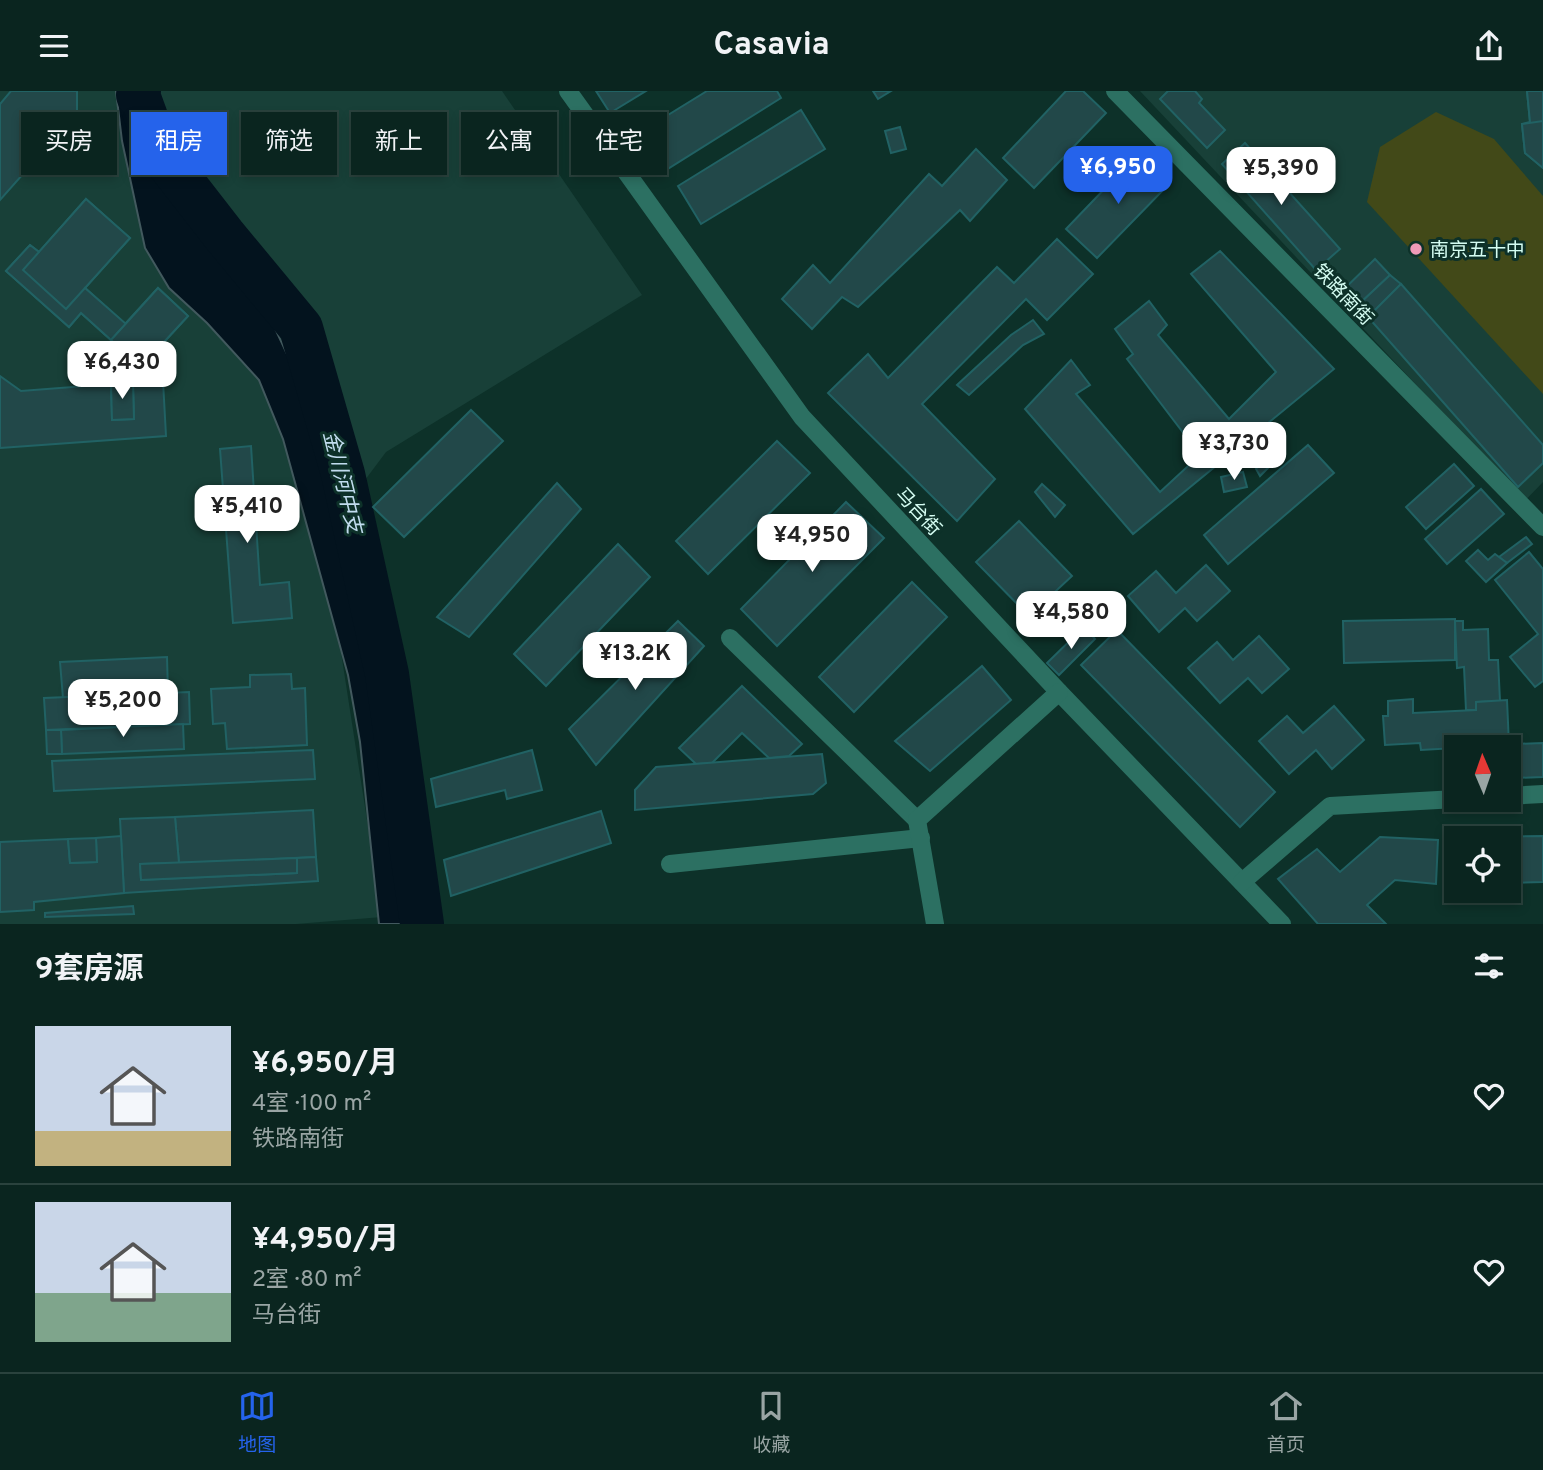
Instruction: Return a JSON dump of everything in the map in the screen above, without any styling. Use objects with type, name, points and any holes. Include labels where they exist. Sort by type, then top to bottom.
[{"type":"street","name":"马台街","points":[[568,91],[802,417],[1059,692],[1282,924]]},
{"type":"street","name":"铁路南街","points":[[1115,91],[1543,527]]},
{"type":"street","points":[[730,638],[917,820],[935,924]]},
{"type":"street","points":[[917,820],[1059,692]]},
{"type":"street","points":[[1521,795],[1543,794]]},
{"type":"street","points":[[1242,882],[1330,806],[1444,800]]},
{"type":"street","points":[[670,864],[921,838]]},
{"type":"shaded area","points":[[0,91],[502,91],[516,112],[461,112],[461,175],[557,175],[557,171],[642,295],[386,452],[323,536],[382,917],[296,924],[0,924]]},
{"type":"shaded area","points":[[116,91],[151,91],[154,112],[131,112],[131,175],[179,175],[187,192],[257,290],[295,371],[368,639],[404,864],[410,924],[379,924],[360,742],[348,675],[283,439],[259,380],[207,323],[169,288],[145,248],[122,141]]},
{"type":"shaded area","name":"南京五十中","points":[[1140,91],[1543,91],[1543,482],[1521,505],[1437,407]]},
{"type":"green space","points":[[1436,112],[1494,139],[1543,196],[1543,394],[1367,202],[1380,147]]},
{"type":"building","points":[[11,91],[77,91],[77,112],[21,112],[22,175],[0,200],[0,104]]},
{"type":"building","points":[[596,91],[646,91],[612,112]]},
{"type":"building","points":[[707,91],[777,91],[781,98],[667,169],[667,116]]},
{"type":"building","points":[[873,91],[891,91],[878,99]]},
{"type":"building","points":[[1066,91],[1083,91],[1106,113],[1034,188],[1003,158]]},
{"type":"building","points":[[1168,91],[1195,91],[1202,99],[1199,103],[1225,130],[1207,148],[1160,99]]},
{"type":"building","points":[[1527,91],[1543,91],[1543,121],[1530,122]]},
{"type":"building","points":[[1527,91],[1543,91],[1543,168],[1525,153],[1522,124],[1530,122]]},
{"type":"building","points":[[801,110],[825,149],[701,224],[678,186]]},
{"type":"building","points":[[1543,121],[1543,168],[1525,153],[1522,124]]},
{"type":"building","points":[[900,127],[906,149],[891,153],[885,131]]},
{"type":"building","points":[[1245,143],[1340,249],[1316,270],[1222,164]]},
{"type":"building","points":[[976,149],[1007,180],[970,221],[960,210],[858,307],[842,297],[812,329],[782,299],[813,265],[830,283],[929,174],[942,186]]},
{"type":"building","points":[[1138,154],[1169,184],[1097,258],[1066,229]]},
{"type":"building","points":[[86,199],[130,238],[66,309],[23,270]]},
{"type":"building","points":[[86,199],[130,238],[85,288],[125,324],[158,288],[188,316],[141,367],[81,313],[69,327],[6,271],[30,245],[39,252]]},
{"type":"building","points":[[1057,239],[1093,274],[1047,320],[1026,299],[922,404],[995,479],[957,521],[828,393],[868,354],[888,378],[997,267],[1014,283]]},
{"type":"building","points":[[30,245],[39,252],[23,270],[66,309],[85,288],[126,324],[111,340],[81,313],[69,327],[6,271]]},
{"type":"building","points":[[1220,251],[1334,369],[1133,534],[1025,409],[1071,360],[1090,385],[1076,394],[1160,492],[1200,455],[1127,359],[1133,354],[1115,329],[1149,301],[1167,325],[1158,335],[1229,419],[1276,372],[1191,274]]},
{"type":"building","points":[[1375,259],[1390,275],[1356,307],[1342,291]]},
{"type":"building","points":[[1390,275],[1401,284],[1368,317],[1356,307]]},
{"type":"building","points":[[1401,284],[1543,445],[1543,463],[1518,487],[1368,317]]},
{"type":"building","points":[[158,288],[188,316],[141,367],[111,340]]},
{"type":"building","points":[[1033,320],[1044,334],[1023,345],[969,395],[957,385],[1011,335]]},
{"type":"building","points":[[0,376],[21,391],[111,384],[112,420],[134,419],[133,383],[163,381],[166,436],[0,448]]},
{"type":"building","points":[[133,383],[134,419],[112,420],[111,384]]},
{"type":"building","points":[[471,410],[503,441],[404,537],[373,507]]},
{"type":"building","points":[[777,441],[810,473],[708,574],[676,541]]},
{"type":"building","points":[[1308,445],[1334,473],[1228,564],[1204,535]]},
{"type":"building","points":[[251,446],[260,585],[289,582],[292,618],[233,623],[220,449]]},
{"type":"building","points":[[1278,447],[1282,454],[1260,476],[1256,469]]},
{"type":"building","points":[[1454,464],[1474,486],[1426,529],[1406,507]]},
{"type":"building","points":[[1243,472],[1247,487],[1224,492],[1221,477]]},
{"type":"building","points":[[557,483],[581,509],[469,637],[437,617]]},
{"type":"building","points":[[1042,484],[1065,505],[1055,517],[1035,492]]},
{"type":"building","points":[[1481,489],[1504,514],[1447,564],[1425,539]]},
{"type":"building","points":[[846,502],[884,538],[777,646],[741,609]]},
{"type":"building","points":[[1019,521],[1072,576],[1029,616],[976,562]]},
{"type":"building","points":[[1526,537],[1532,544],[1507,563],[1499,557]]},
{"type":"building","points":[[618,544],[650,577],[546,686],[514,654]]},
{"type":"building","points":[[1478,550],[1488,560],[1495,554],[1507,563],[1486,582],[1466,561]]},
{"type":"building","points":[[1529,552],[1543,569],[1543,681],[1535,687],[1510,657],[1538,634],[1495,580]]},
{"type":"building","points":[[1206,565],[1230,591],[1197,621],[1185,608],[1159,632],[1128,596],[1156,571],[1176,593]]},
{"type":"building","points":[[912,582],[947,617],[854,712],[819,677]]},
{"type":"building","points":[[1455,619],[1455,660],[1344,663],[1343,621]]},
{"type":"building","points":[[678,621],[704,646],[596,765],[569,729]]},
{"type":"building","points":[[1455,621],[1463,621],[1463,630],[1488,629],[1489,660],[1498,660],[1500,701],[1476,702],[1476,710],[1466,710],[1464,667],[1457,668]]},
{"type":"building","points":[[1084,627],[1095,639],[1059,675],[1047,663]]},
{"type":"building","points":[[1117,630],[1275,792],[1240,827],[1081,665]]},
{"type":"building","points":[[1259,636],[1289,669],[1262,693],[1248,678],[1220,703],[1188,668],[1217,642],[1233,660]]},
{"type":"building","points":[[167,657],[168,693],[63,698],[60,662]]},
{"type":"building","points":[[982,666],[1011,700],[930,771],[895,741]]},
{"type":"building","points":[[291,674],[292,689],[305,688],[307,745],[227,749],[225,723],[213,724],[211,689],[250,687],[250,675]]},
{"type":"building","points":[[742,686],[802,744],[789,756],[769,758],[742,733],[712,763],[696,764],[679,748]]},
{"type":"building","points":[[189,692],[190,724],[46,730],[44,698]]},
{"type":"building","points":[[1413,699],[1413,713],[1476,710],[1476,702],[1507,700],[1509,735],[1444,735],[1444,749],[1421,750],[1420,743],[1385,745],[1383,716],[1388,716],[1388,701]]},
{"type":"building","points":[[1334,706],[1364,740],[1332,769],[1316,750],[1289,774],[1259,741],[1287,716],[1303,733]]},
{"type":"building","points":[[183,724],[184,749],[62,754],[61,730]]},
{"type":"building","points":[[46,730],[61,730],[62,754],[47,754]]},
{"type":"building","points":[[1543,743],[1543,777],[1521,778],[1521,744]]},
{"type":"building","points":[[313,750],[315,779],[54,791],[52,761]]},
{"type":"building","points":[[532,750],[542,790],[507,799],[505,790],[436,807],[431,779]]},
{"type":"building","points":[[822,754],[826,783],[813,794],[635,810],[635,790],[656,767]]},
{"type":"building","points":[[313,810],[316,857],[179,863],[175,817]]},
{"type":"building","points":[[601,811],[611,843],[451,896],[444,860]]},
{"type":"building","points":[[175,817],[179,863],[140,864],[141,880],[297,873],[297,858],[316,857],[318,881],[124,893],[120,819]]},
{"type":"building","points":[[121,836],[124,893],[34,902],[34,910],[0,912],[0,842],[68,839],[70,863],[97,862],[96,838]]},
{"type":"building","points":[[1521,836],[1543,836],[1543,882],[1521,883]]},
{"type":"building","points":[[1380,837],[1438,840],[1436,884],[1395,880],[1367,905],[1386,924],[1318,924],[1278,879],[1317,849],[1340,872]]},
{"type":"building","points":[[96,838],[97,862],[70,863],[68,839]]},
{"type":"building","points":[[297,858],[297,873],[141,880],[140,864]]},
{"type":"building","points":[[133,906],[134,914],[45,917],[45,913]]},
{"type":"waterway","name":"金川河中支","points":[[139,91],[138,95],[158,150],[301,328],[343,474],[387,674],[422,924]]},
{"type":"place","name":"南京五十中","points":[[1416,249]]}]
